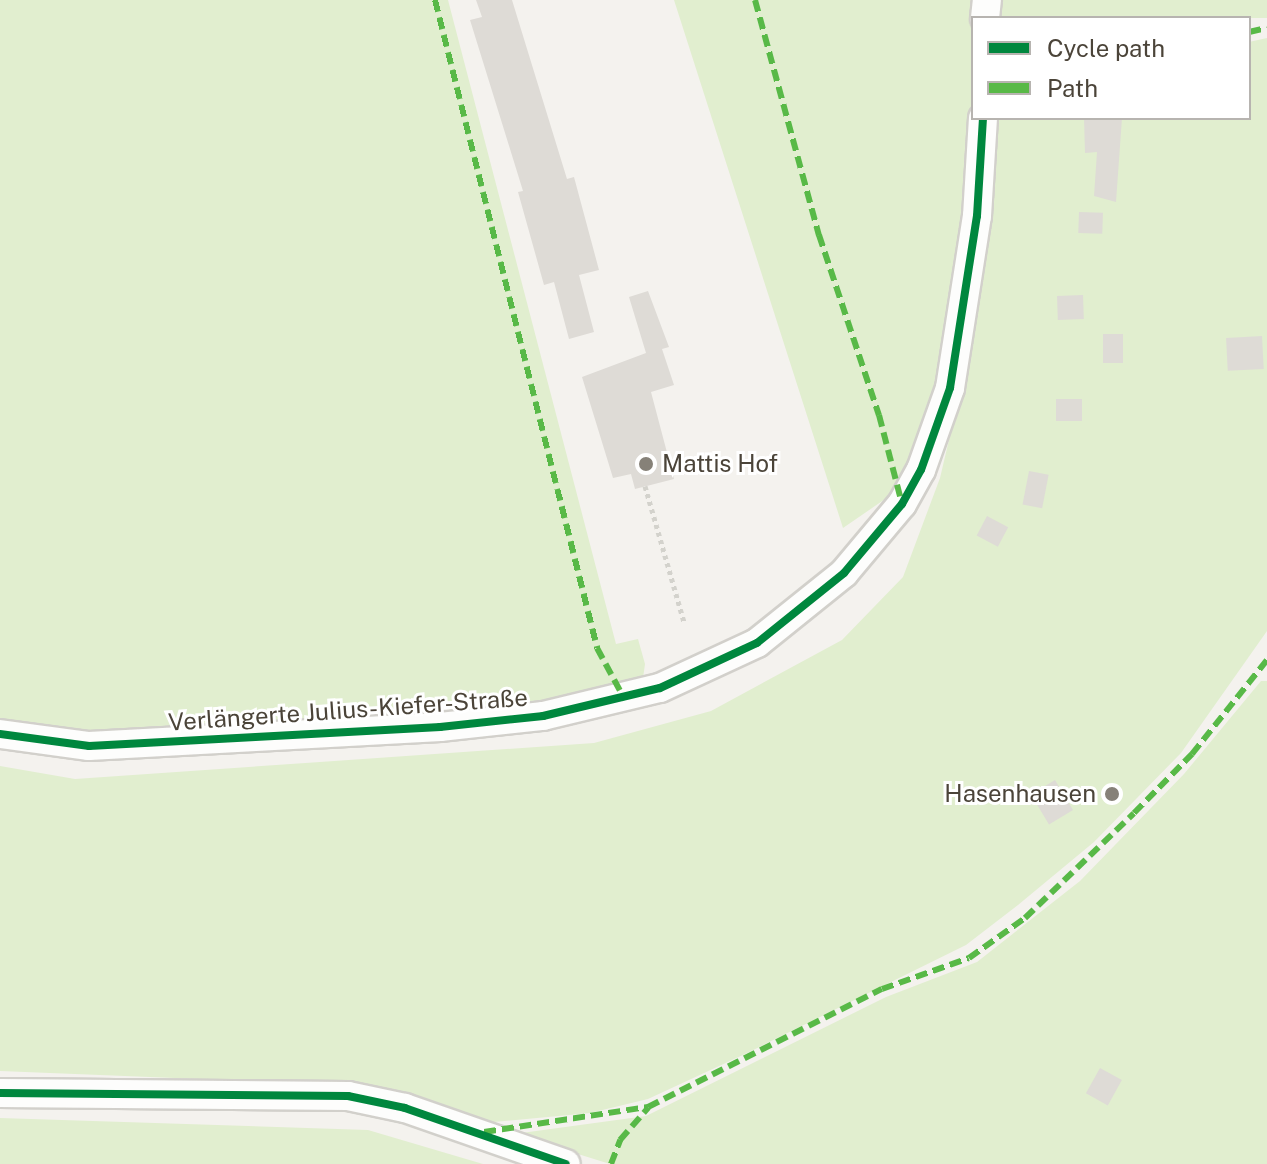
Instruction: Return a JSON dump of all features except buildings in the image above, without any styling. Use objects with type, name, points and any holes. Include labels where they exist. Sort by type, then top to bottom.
[{"type":"street","name":"Verlängerte Julius-Kiefer-Straße","points":[[0,734],[89,746],[440,727],[543,716],[660,688],[757,643],[844,573],[902,504],[921,470],[950,388],[977,216],[983,120]]},
{"type":"street","points":[[0,1093],[348,1096],[405,1108],[566,1164]]},
{"type":"path","points":[[645,486],[684,622]]},
{"type":"green space","points":[[0,0],[448,0],[616,644],[638,639],[645,664],[643,678],[587,698],[266,722],[64,733],[0,721]]},
{"type":"green space","points":[[674,0],[978,0],[971,16],[971,120],[974,120],[951,331],[928,431],[891,495],[843,528]]},
{"type":"green space","points":[[998,0],[1267,0],[1267,18],[998,16]]},
{"type":"green space","points":[[1267,38],[1267,631],[1181,753],[1094,842],[1018,905],[966,945],[745,1054],[648,1099],[590,1113],[483,1123],[351,1085],[0,1071],[0,766],[75,779],[594,743],[711,711],[842,640],[903,577],[940,478],[960,393],[994,120],[1251,120],[1251,42]]},
{"type":"green space","points":[[1261,681],[1267,681],[1267,1164],[610,1164],[514,1134],[646,1116],[886,997],[977,962],[1080,881],[1184,774]]},
{"type":"green space","points":[[0,1118],[368,1130],[483,1164],[0,1164]]},
{"type":"marked path","points":[[435,0],[597,648],[625,700]]},
{"type":"marked path","points":[[755,0],[819,235],[879,415],[902,504]]},
{"type":"marked path","points":[[1251,32],[1267,28]]},
{"type":"marked path","points":[[484,1132],[648,1107],[882,989],[969,958],[1025,918],[1134,813],[1192,754],[1267,660]]},
{"type":"marked path","points":[[611,1164],[620,1140],[648,1108]]},
{"type":"cycle path","points":[[0,734],[89,746],[440,727],[543,716],[660,688],[757,643],[844,573],[902,504],[921,470],[950,388],[977,216],[983,120]]},
{"type":"cycle path","points":[[0,1093],[348,1096],[405,1108],[566,1164]]},
{"type":"place","name":"Mattis Hof","points":[[646,464]]},
{"type":"place","name":"Hasenhausen","points":[[1112,794]]}]
